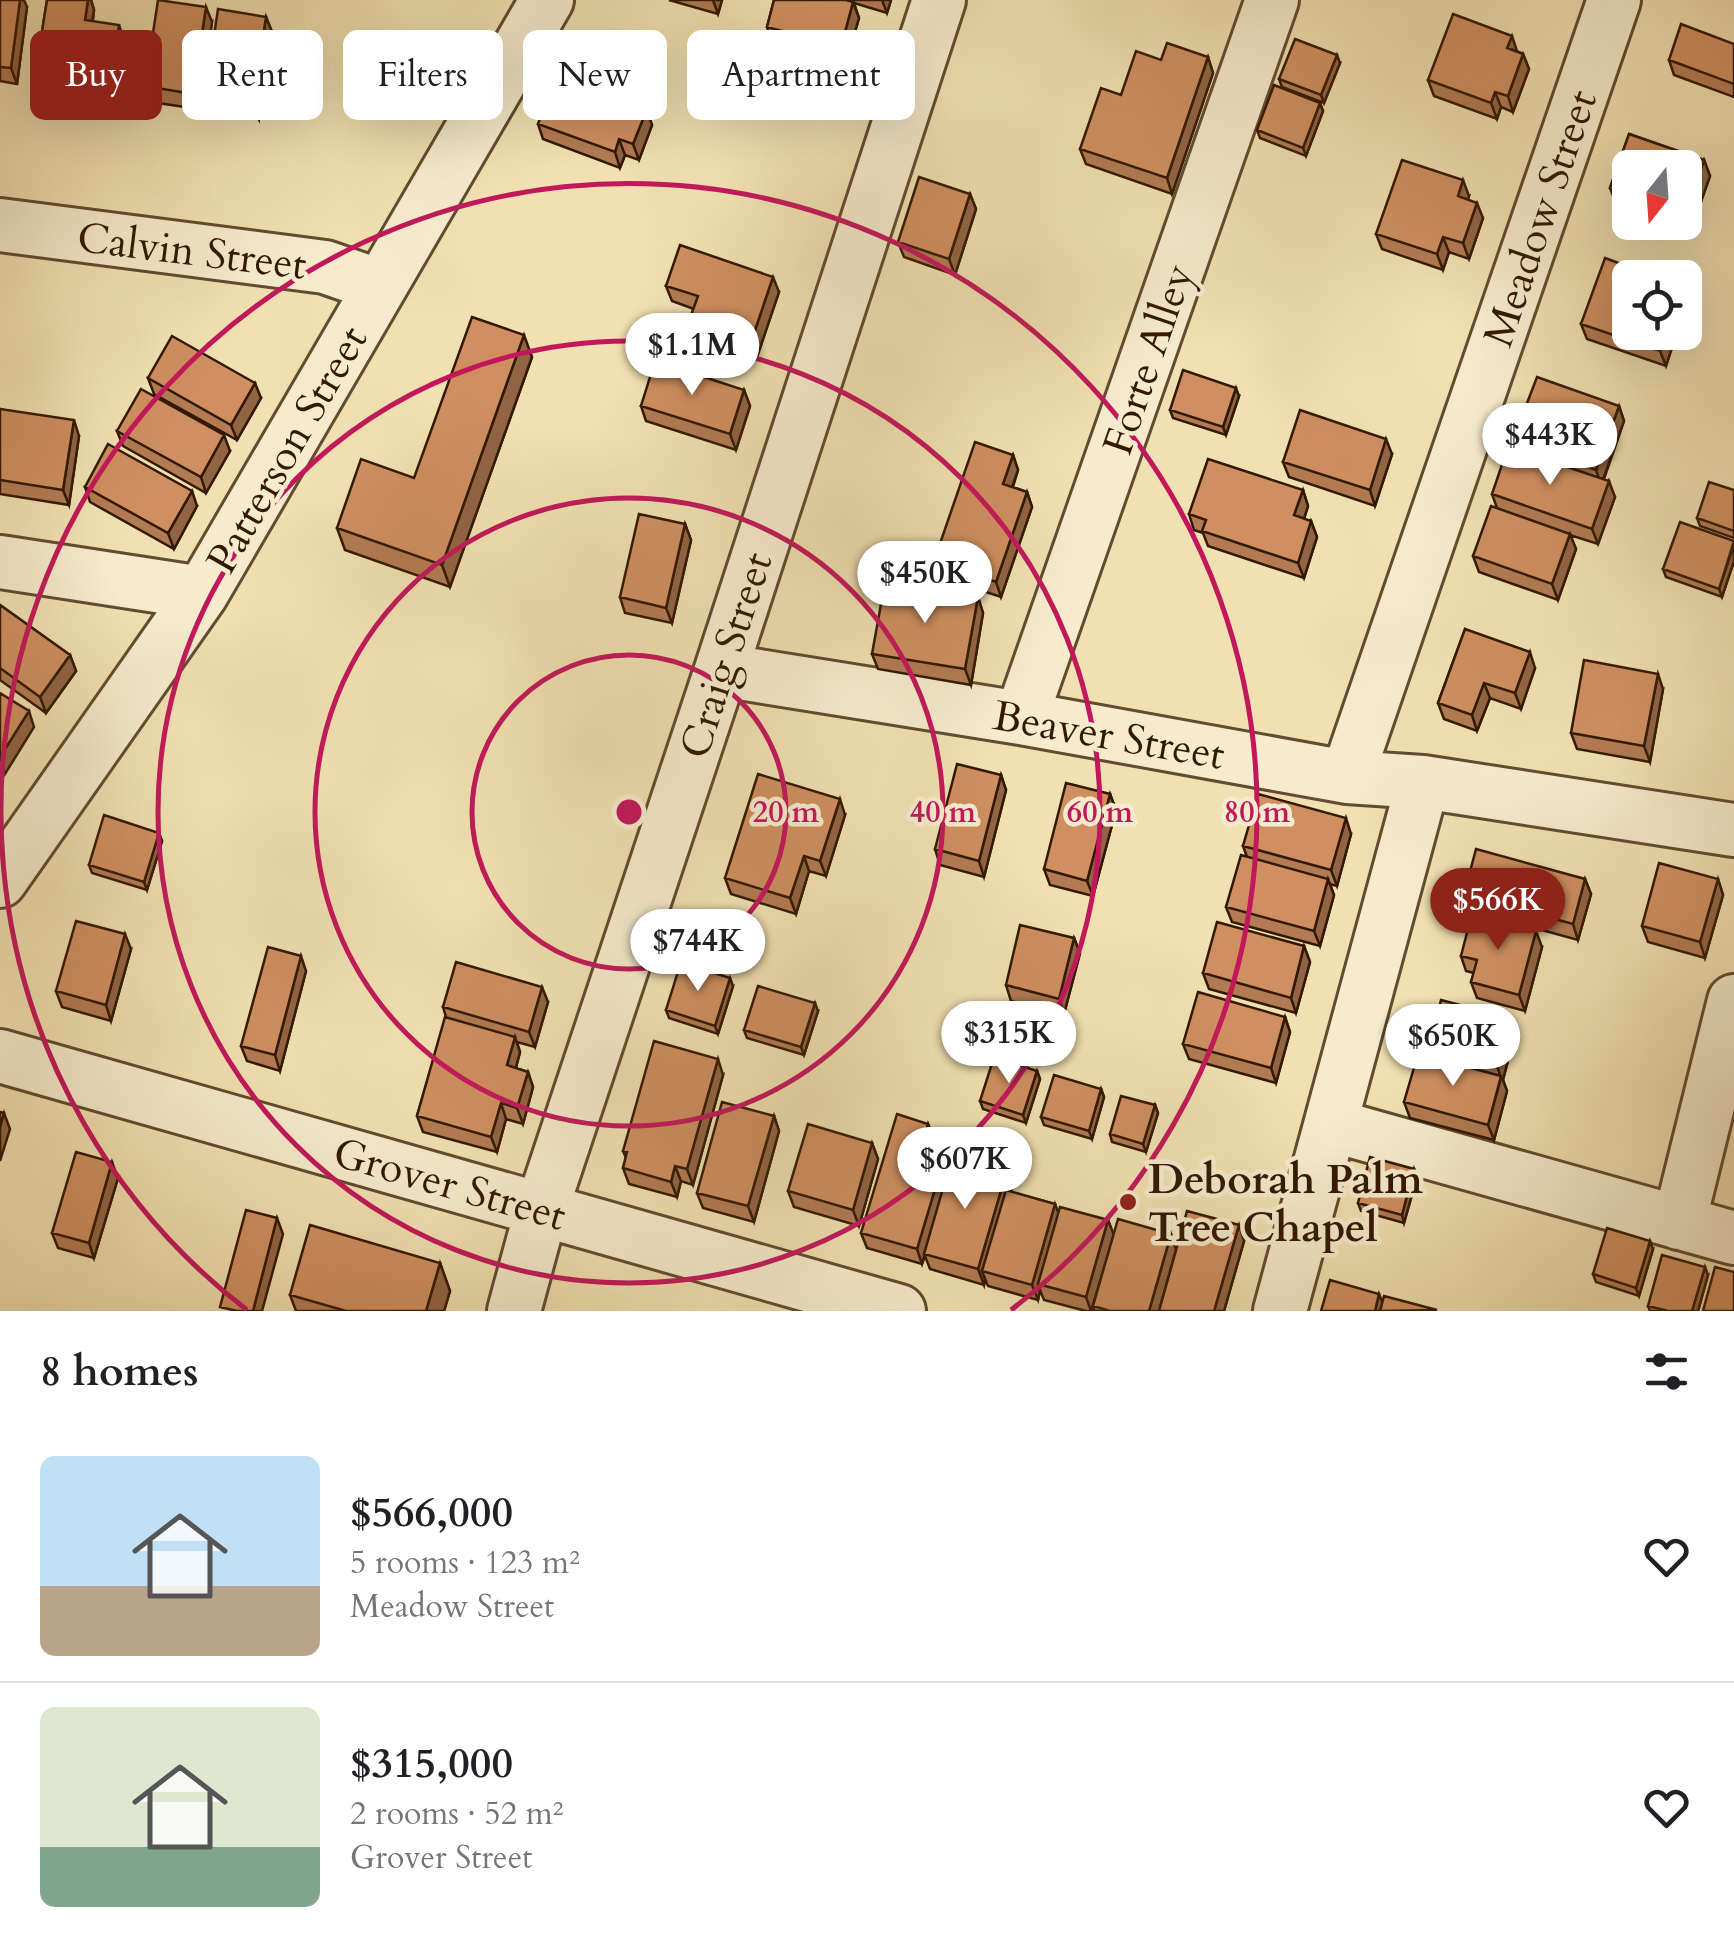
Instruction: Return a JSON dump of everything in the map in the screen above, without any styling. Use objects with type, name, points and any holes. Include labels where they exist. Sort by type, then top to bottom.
[{"type":"street","name":"Patterson Street","points":[[0,881],[202,593],[546,0]]},
{"type":"street","name":"Craig Street","points":[[514,1311],[542,1208],[939,0]]},
{"type":"street","name":"Forte Alley","points":[[1022,718],[1272,0]]},
{"type":"street","name":"Meadow Street","points":[[1347,777],[1614,0]]},
{"type":"street","name":"Calvin Street","points":[[0,226],[325,267],[380,286]]},
{"type":"street","points":[[0,562],[202,593]]},
{"type":"street","name":"Beaver Street","points":[[721,670],[1022,718],[1347,777],[1730,816]]},
{"type":"street","points":[[1280,1311],[1424,782]]},
{"type":"street","points":[[1679,1223],[1734,1001]]},
{"type":"street","name":"Grover Street","points":[[0,1056],[899,1311]]},
{"type":"street","points":[[1330,1125],[1734,1238]]},
{"type":"building","points":[[0,0],[20,0],[11,68],[0,67]]},
{"type":"building","points":[[47,0],[88,0],[85,20],[119,25],[118,30],[42,30]]},
{"type":"building","points":[[158,0],[206,7],[203,30],[182,30],[182,92],[162,89],[162,30],[153,30]]},
{"type":"building","points":[[774,0],[853,2],[846,30],[767,27]]},
{"type":"building","points":[[218,9],[266,17],[264,30],[215,30]]},
{"type":"building","points":[[1453,14],[1512,36],[1507,48],[1523,54],[1508,96],[1495,92],[1491,103],[1428,80]]},
{"type":"building","points":[[1681,24],[1734,44],[1734,84],[1669,60]]},
{"type":"building","points":[[1295,39],[1337,55],[1321,95],[1279,79]]},
{"type":"building","points":[[1167,43],[1208,57],[1167,178],[1080,149],[1101,88],[1121,95],[1136,51],[1161,60]]},
{"type":"building","points":[[1274,85],[1320,103],[1303,148],[1257,130]]},
{"type":"building","points":[[539,120],[643,120],[633,144],[619,139],[615,152],[538,124]]},
{"type":"building","points":[[1629,134],[1675,150],[1623,150]]},
{"type":"building","points":[[1402,160],[1463,180],[1458,196],[1477,203],[1463,243],[1443,237],[1437,254],[1376,234]]},
{"type":"building","points":[[919,177],[970,194],[949,259],[898,242]]},
{"type":"building","points":[[680,245],[773,277],[752,339],[690,318],[698,296],[666,286]]},
{"type":"building","points":[[1605,258],[1612,261],[1612,335],[1581,324]]},
{"type":"building","points":[[472,317],[524,335],[442,565],[337,528],[361,459],[414,478]]},
{"type":"building","points":[[172,336],[255,383],[231,425],[148,378]]},
{"type":"building","points":[[655,361],[744,390],[730,434],[641,406]]},
{"type":"building","points":[[1183,370],[1236,388],[1223,427],[1170,410]]},
{"type":"building","points":[[1537,377],[1619,406],[1596,470],[1513,440]]},
{"type":"building","points":[[141,389],[224,435],[201,477],[117,431]]},
{"type":"building","points":[[0,409],[74,420],[63,490],[0,480]]},
{"type":"building","points":[[1300,410],[1386,439],[1370,490],[1283,462]]},
{"type":"building","points":[[975,442],[1013,455],[1003,484],[1027,492],[996,582],[934,561]]},
{"type":"building","points":[[108,444],[192,491],[168,533],[85,487]]},
{"type":"building","points":[[1508,447],[1609,481],[1592,529],[1492,494]]},
{"type":"building","points":[[1208,459],[1303,490],[1294,515],[1311,521],[1298,563],[1202,531],[1206,520],[1189,514]]},
{"type":"building","points":[[1709,482],[1734,490],[1734,531],[1697,518]]},
{"type":"building","points":[[1491,506],[1570,534],[1552,584],[1473,556]]},
{"type":"building","points":[[639,514],[685,524],[666,608],[620,597]]},
{"type":"building","points":[[1680,522],[1734,541],[1719,589],[1663,569]]},
{"type":"building","points":[[885,582],[978,597],[965,669],[872,654]]},
{"type":"building","points":[[0,605],[70,655],[40,697],[0,668]]},
{"type":"building","points":[[1465,629],[1530,652],[1515,693],[1484,683],[1472,715],[1438,703]]},
{"type":"building","points":[[1584,660],[1658,674],[1644,746],[1571,733]]},
{"type":"building","points":[[0,693],[29,711],[0,757]]},
{"type":"building","points":[[957,764],[1001,775],[979,861],[935,849]]},
{"type":"building","points":[[758,774],[840,799],[820,861],[804,856],[790,898],[725,878]]},
{"type":"building","points":[[1066,783],[1110,794],[1087,881],[1044,869]]},
{"type":"building","points":[[1258,794],[1346,818],[1331,870],[1243,846]]},
{"type":"building","points":[[104,815],[159,833],[144,882],[89,865]]},
{"type":"building","points":[[1476,849],[1585,879],[1573,924],[1464,894]]},
{"type":"building","points":[[1241,855],[1328,879],[1314,931],[1226,907]]},
{"type":"building","points":[[1659,863],[1718,879],[1700,942],[1642,926]]},
{"type":"building","points":[[1472,913],[1536,931],[1519,995],[1471,982],[1477,960],[1461,956]]},
{"type":"building","points":[[76,921],[125,934],[106,1005],[56,991]]},
{"type":"building","points":[[1217,922],[1304,946],[1291,998],[1203,973]]},
{"type":"building","points":[[1020,925],[1074,938],[1059,999],[1006,985]]},
{"type":"building","points":[[268,947],[301,956],[275,1055],[241,1046]]},
{"type":"building","points":[[456,962],[542,987],[529,1032],[443,1007]]},
{"type":"building","points":[[681,962],[730,978],[715,1026],[666,1010]]},
{"type":"building","points":[[758,986],[815,1003],[801,1047],[744,1030]]},
{"type":"building","points":[[1198,992],[1285,1017],[1271,1068],[1183,1044]]},
{"type":"building","points":[[1441,1000],[1509,1018],[1497,1066],[1429,1048]]},
{"type":"building","points":[[445,1017],[515,1037],[507,1065],[528,1072],[517,1108],[501,1103],[491,1137],[417,1116]]},
{"type":"building","points":[[654,1041],[718,1059],[687,1169],[675,1166],[671,1182],[623,1168],[627,1152],[623,1151]]},
{"type":"building","points":[[1418,1054],[1501,1076],[1488,1125],[1404,1102]]},
{"type":"building","points":[[994,1057],[1037,1071],[1023,1115],[980,1101]]},
{"type":"building","points":[[1054,1075],[1101,1089],[1089,1131],[1041,1117]]},
{"type":"building","points":[[1121,1096],[1155,1105],[1143,1144],[1110,1134]]},
{"type":"building","points":[[722,1102],[774,1116],[748,1206],[697,1193]]},
{"type":"building","points":[[897,1114],[928,1124],[923,1141],[947,1149],[917,1249],[861,1233]]},
{"type":"building","points":[[808,1124],[872,1143],[853,1210],[788,1191]]},
{"type":"building","points":[[76,1152],[112,1162],[89,1243],[52,1233]]},
{"type":"building","points":[[953,1154],[1007,1170],[978,1269],[924,1254]]},
{"type":"building","points":[[1370,1157],[1414,1169],[1402,1215],[1358,1203]]},
{"type":"building","points":[[1006,1190],[1055,1204],[1032,1285],[982,1271]]},
{"type":"building","points":[[1060,1207],[1108,1220],[1086,1297],[1038,1284]]},
{"type":"building","points":[[246,1210],[277,1218],[253,1311],[237,1311],[220,1307]]},
{"type":"building","points":[[1187,1211],[1239,1225],[1214,1311],[1159,1311]]},
{"type":"building","points":[[1118,1219],[1171,1234],[1149,1311],[1110,1311],[1093,1306]]},
{"type":"building","points":[[310,1225],[440,1263],[426,1311],[346,1311],[290,1295]]},
{"type":"building","points":[[1607,1228],[1650,1241],[1636,1288],[1593,1274]]},
{"type":"building","points":[[1662,1255],[1705,1267],[1692,1311],[1648,1306]]},
{"type":"building","points":[[1715,1267],[1734,1272],[1734,1311],[1703,1311]]},
{"type":"building","points":[[1330,1280],[1379,1294],[1375,1311],[1321,1311]]},
{"type":"building","points":[[1384,1296],[1437,1310],[1380,1311]]},
{"type":"place","name":"Deborah Palm Tree Chapel","points":[[1128,1202]]}]
